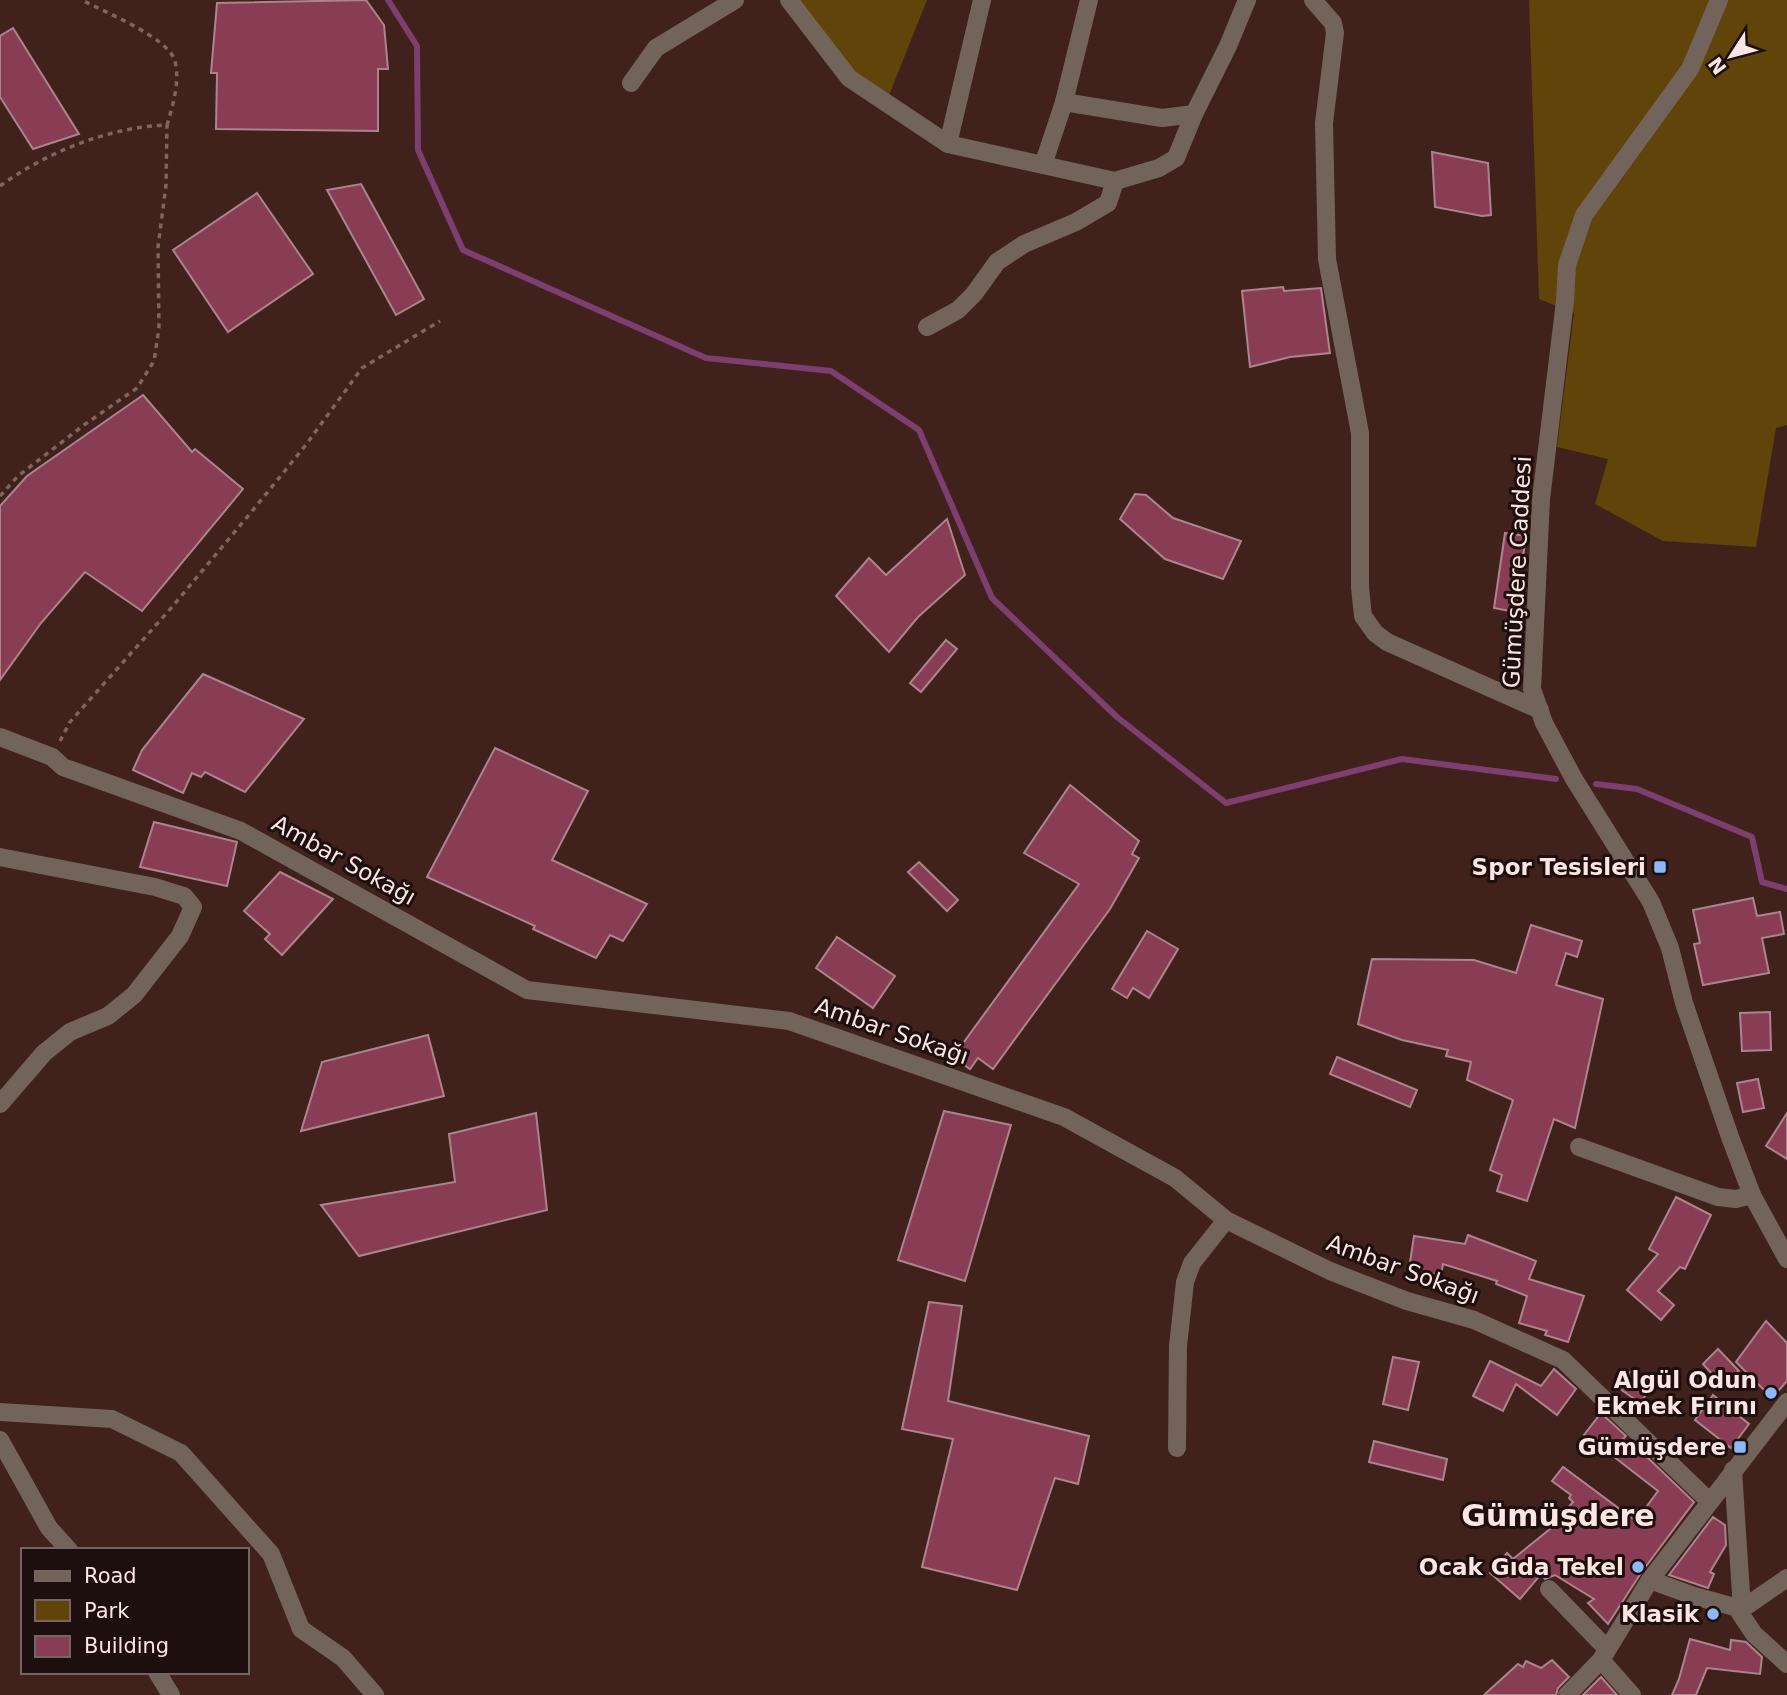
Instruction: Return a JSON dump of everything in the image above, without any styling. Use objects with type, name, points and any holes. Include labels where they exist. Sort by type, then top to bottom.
[{"type":"street","points":[[631,83],[656,48],[735,0]]},
{"type":"street","points":[[789,0],[849,78],[948,145],[1115,181],[1159,168],[1176,158],[1247,0]]},
{"type":"street","points":[[948,145],[982,0]]},
{"type":"street","points":[[1043,165],[1064,102],[1089,0]]},
{"type":"street","points":[[1313,0],[1333,23],[1335,33],[1324,123],[1327,259],[1360,433],[1360,588],[1363,616],[1375,634],[1387,642],[1540,710]]},
{"type":"street","name":"Gümüşdere Caddesi","points":[[1719,0],[1690,69],[1584,215],[1567,265],[1541,499],[1532,688],[1545,723],[1574,779],[1651,902],[1670,948],[1704,1065],[1752,1195],[1785,1248]]},
{"type":"street","points":[[1064,102],[1162,118],[1194,114]]},
{"type":"street","points":[[927,327],[958,310],[974,294],[997,261],[1024,244],[1076,222],[1108,203],[1115,181]]},
{"type":"street","name":"Ambar Sokağı","points":[[0,737],[52,757],[63,767],[241,831],[527,990],[789,1021],[1064,1117],[1175,1178],[1226,1220],[1330,1271],[1407,1300],[1474,1320],[1563,1360],[1709,1501]]},
{"type":"street","points":[[0,858],[155,887],[184,896],[192,907],[180,936],[134,995],[108,1016],[70,1032],[44,1053],[0,1104]]},
{"type":"street","points":[[1579,1147],[1718,1197],[1737,1199],[1752,1195]]},
{"type":"street","points":[[1177,1448],[1178,1346],[1185,1282],[1192,1263],[1226,1220]]},
{"type":"street","points":[[1567,1695],[1604,1655],[1650,1580],[1787,1402]]},
{"type":"street","points":[[0,1412],[112,1419],[181,1453],[271,1554],[301,1629],[343,1658],[375,1695]]},
{"type":"street","points":[[0,1440],[49,1528],[67,1548]]},
{"type":"street","points":[[1733,1470],[1742,1609],[1740,1613],[1754,1634],[1787,1664]]},
{"type":"street","points":[[1650,1580],[1742,1609],[1787,1578]]},
{"type":"street","points":[[1549,1589],[1604,1655],[1632,1695]]},
{"type":"street","points":[[158,1674],[172,1695]]},
{"type":"path","points":[[0,496],[18,477],[84,425],[137,388],[154,361],[159,328],[158,247],[166,185],[167,125],[177,79],[175,59],[162,42],[82,0]]},
{"type":"path","points":[[0,186],[21,171],[91,139],[138,126],[167,125]]},
{"type":"path","points":[[52,757],[70,722],[253,510],[305,446],[362,368],[440,321]]},
{"type":"green space","points":[[780,0],[927,0],[886,103],[809,32]]},
{"type":"green space","points":[[1529,0],[1787,0],[1787,425],[1776,428],[1756,547],[1663,541],[1595,504],[1608,459],[1557,447],[1574,313],[1539,299]]},
{"type":"building","points":[[366,0],[384,25],[388,69],[378,69],[378,131],[216,129],[217,73],[211,73],[217,3]]},
{"type":"building","points":[[13,28],[79,134],[33,149],[0,97],[0,36]]},
{"type":"building","points":[[1432,152],[1488,163],[1491,215],[1482,216],[1435,207]]},
{"type":"building","points":[[361,184],[424,299],[396,315],[327,190]]},
{"type":"building","points":[[257,193],[313,274],[228,332],[173,250]]},
{"type":"building","points":[[1283,287],[1284,291],[1321,288],[1330,353],[1290,357],[1250,367],[1242,291]]},
{"type":"building","points":[[143,395],[192,452],[195,449],[243,489],[142,611],[85,572],[41,623],[0,680],[0,506],[27,476]]},
{"type":"building","points":[[1135,494],[1146,495],[1173,518],[1241,541],[1223,579],[1165,559],[1120,519]]},
{"type":"building","points":[[947,519],[965,575],[918,617],[889,652],[836,596],[869,558],[886,575]]},
{"type":"building","points":[[1505,533],[1526,536],[1515,612],[1494,608]]},
{"type":"building","points":[[946,640],[957,649],[921,692],[910,683]]},
{"type":"building","points":[[203,674],[304,719],[245,792],[205,772],[201,777],[192,773],[183,793],[133,770],[142,750]]},
{"type":"building","points":[[495,748],[588,791],[552,860],[647,904],[623,941],[610,935],[596,958],[533,929],[535,926],[427,877]]},
{"type":"building","points":[[1070,785],[1139,841],[1132,854],[1139,858],[1110,909],[993,1069],[978,1058],[970,1069],[953,1057],[1079,884],[1024,853]]},
{"type":"building","points":[[154,822],[237,842],[227,886],[140,867]]},
{"type":"building","points":[[919,862],[958,900],[947,911],[908,872]]},
{"type":"building","points":[[280,872],[333,899],[282,955],[265,939],[270,934],[244,911]]},
{"type":"building","points":[[1753,898],[1757,916],[1780,912],[1784,934],[1762,938],[1769,973],[1703,985],[1694,944],[1700,943],[1693,910]]},
{"type":"building","points":[[1531,925],[1582,941],[1577,957],[1566,953],[1556,985],[1603,999],[1575,1128],[1554,1119],[1527,1201],[1497,1191],[1502,1175],[1490,1170],[1513,1100],[1467,1080],[1471,1062],[1446,1056],[1448,1050],[1402,1040],[1358,1024],[1372,959],[1474,960],[1516,973]]},
{"type":"building","points":[[1147,931],[1178,949],[1149,998],[1133,988],[1127,998],[1112,989]]},
{"type":"building","points":[[837,937],[895,976],[873,1008],[816,968]]},
{"type":"building","points":[[1770,1012],[1771,1050],[1742,1051],[1740,1013]]},
{"type":"building","points":[[428,1035],[444,1096],[301,1131],[322,1062]]},
{"type":"building","points":[[1337,1057],[1417,1090],[1410,1107],[1330,1074]]},
{"type":"building","points":[[1758,1079],[1764,1108],[1743,1112],[1737,1083]]},
{"type":"building","points":[[944,1111],[1011,1125],[965,1281],[898,1260]]},
{"type":"building","points":[[536,1113],[547,1210],[359,1256],[321,1205],[455,1182],[449,1134]]},
{"type":"building","points":[[1787,1113],[1787,1159],[1766,1146]]},
{"type":"building","points":[[1676,1197],[1711,1215],[1685,1269],[1680,1267],[1658,1291],[1674,1305],[1661,1320],[1627,1290],[1658,1254],[1649,1249]]},
{"type":"building","points":[[1468,1235],[1536,1261],[1529,1279],[1584,1296],[1568,1342],[1545,1335],[1547,1331],[1519,1323],[1527,1296],[1496,1284],[1497,1281],[1443,1264],[1441,1275],[1409,1269],[1414,1236],[1465,1244]]},
{"type":"building","points":[[929,1302],[962,1306],[948,1401],[1089,1436],[1078,1484],[1055,1478],[1017,1590],[922,1567],[953,1439],[902,1429]]},
{"type":"building","points":[[1766,1321],[1787,1343],[1787,1381],[1772,1398],[1736,1362]]},
{"type":"building","points":[[1718,1349],[1739,1371],[1723,1386],[1703,1364]]},
{"type":"building","points":[[1393,1357],[1419,1362],[1408,1410],[1383,1404]]},
{"type":"building","points":[[1490,1361],[1541,1386],[1554,1369],[1576,1389],[1557,1415],[1516,1384],[1503,1411],[1473,1396]]},
{"type":"building","points":[[1631,1371],[1652,1386],[1640,1403],[1619,1388]]},
{"type":"building","points":[[1713,1395],[1749,1424],[1731,1448],[1695,1420]]},
{"type":"building","points":[[1601,1413],[1626,1436],[1623,1439],[1647,1457],[1694,1502],[1641,1573],[1608,1624],[1588,1603],[1594,1599],[1555,1575],[1545,1579],[1541,1574],[1520,1599],[1490,1573],[1507,1553],[1513,1559],[1550,1529],[1573,1502],[1569,1498],[1571,1495],[1552,1481],[1563,1467],[1636,1521],[1658,1491],[1609,1453],[1606,1456],[1584,1435]]},
{"type":"building","points":[[1374,1441],[1447,1459],[1443,1480],[1369,1462]]},
{"type":"building","points":[[1713,1517],[1725,1525],[1726,1545],[1710,1572],[1714,1574],[1708,1588],[1669,1575]]},
{"type":"building","points":[[1690,1639],[1730,1650],[1731,1640],[1746,1642],[1762,1657],[1760,1674],[1707,1668],[1696,1695],[1672,1695]]},
{"type":"building","points":[[1552,1660],[1569,1677],[1558,1688],[1556,1695],[1484,1695],[1518,1664],[1523,1667],[1526,1661],[1541,1668]]},
{"type":"building","points":[[1601,1677],[1617,1695],[1583,1695]]},
{"type":"waterway","points":[[388,0],[417,46],[418,150],[463,250],[706,358],[831,371],[919,430],[992,598],[1117,717],[1226,803],[1402,759],[1556,779]]},
{"type":"waterway","points":[[1596,784],[1637,789],[1752,837],[1762,882],[1787,889]]},
{"type":"place","name":"Spor Tesisleri","points":[[1660,867]]},
{"type":"place","name":"Algül Odun Ekmek Fırını","points":[[1771,1393]]},
{"type":"place","name":"Gümüşdere","points":[[1740,1447]]},
{"type":"place","name":"Ocak Gıda Tekel","points":[[1638,1567]]},
{"type":"place","name":"Klasik","points":[[1713,1614]]},
{"type":"district","name":"Gümüşdere","points":[[1558,1516]]}]
